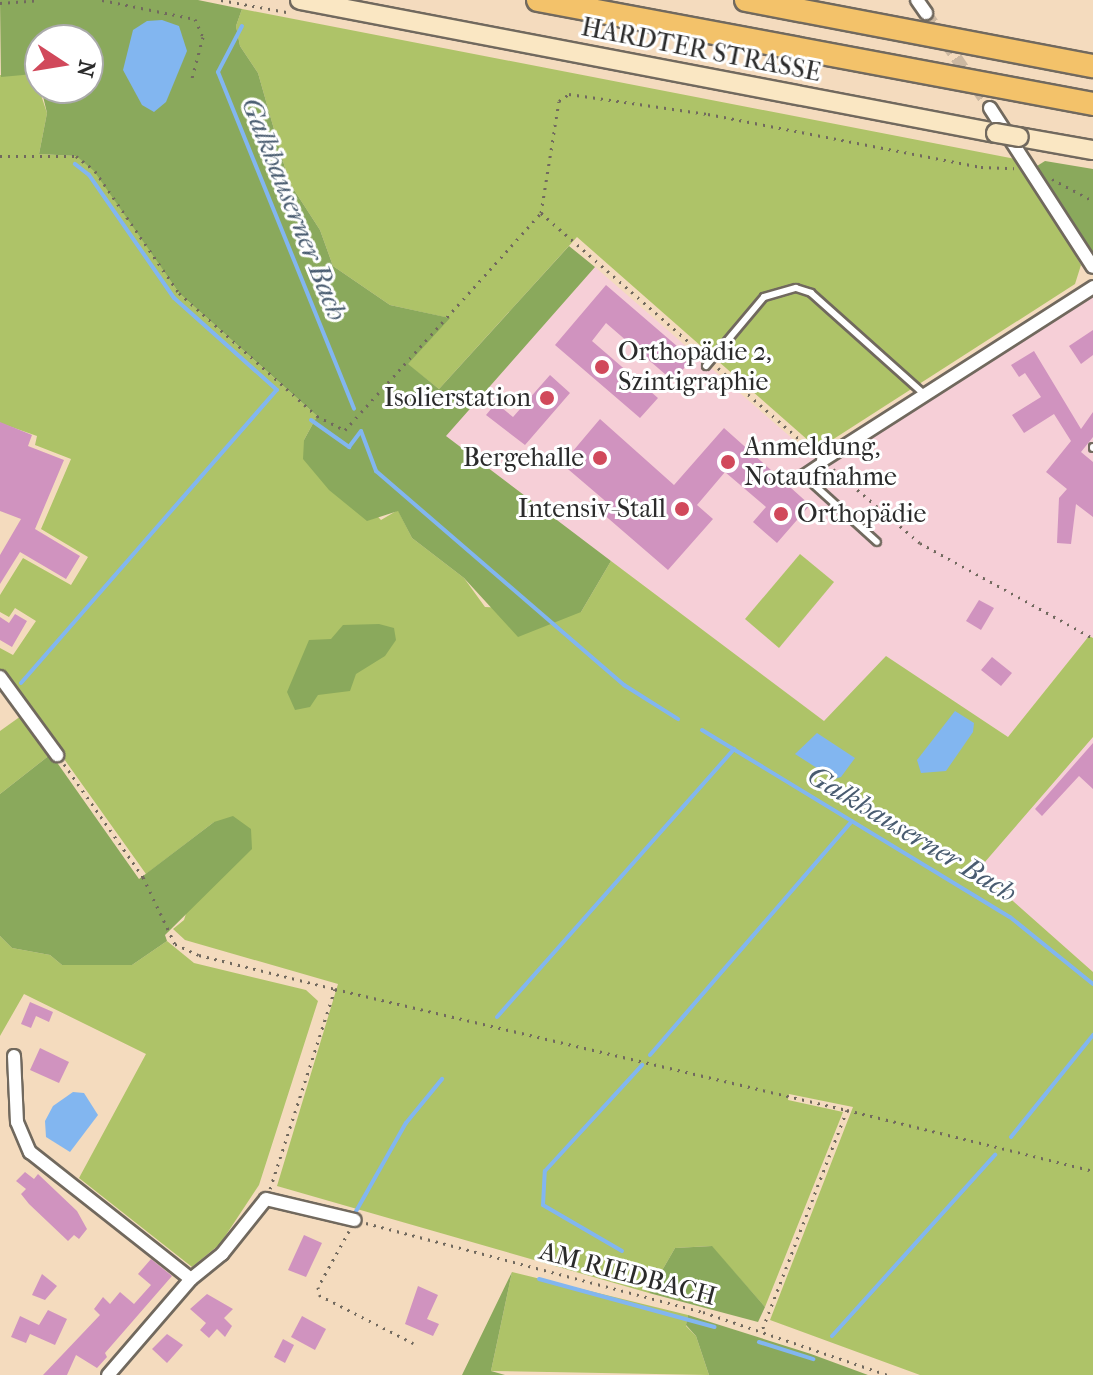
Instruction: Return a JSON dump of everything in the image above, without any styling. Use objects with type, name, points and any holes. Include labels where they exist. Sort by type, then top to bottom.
[{"type":"highway","points":[[538,0],[1093,104]]},
{"type":"highway","points":[[746,0],[1093,66]]},
{"type":"main road","name":"HARDTER STRASSE","points":[[300,0],[1093,150]]},
{"type":"street","points":[[917,0],[926,13]]},
{"type":"street","points":[[990,108],[1093,267]]},
{"type":"street","points":[[823,460],[1093,287]]},
{"type":"street","points":[[0,677],[57,755]]},
{"type":"street","points":[[14,1056],[17,1122],[30,1152],[191,1279]]},
{"type":"street","points":[[108,1375],[191,1279],[222,1254],[266,1199],[355,1220]]},
{"type":"lane","points":[[708,364],[764,297],[796,288],[811,293],[924,394]]},
{"type":"lane","points":[[823,460],[802,474],[877,542]]},
{"type":"path","points":[[0,3],[39,0]]},
{"type":"path","points":[[102,0],[195,19],[203,37],[192,78]]},
{"type":"path","points":[[0,156],[76,156],[95,171],[179,293],[334,429],[345,430],[541,213],[559,101],[569,94],[708,114],[981,167],[1033,172],[1093,201]]},
{"type":"path","points":[[541,213],[708,364],[920,543],[1093,638]]},
{"type":"path","points":[[57,755],[143,877],[175,944],[199,955],[1093,1171]]},
{"type":"path","points":[[266,1199],[335,989]]},
{"type":"path","points":[[762,1330],[847,1110]]},
{"type":"path","points":[[355,1220],[318,1287],[319,1295],[413,1343]]},
{"type":"path","name":"AM RIEDBACH","points":[[355,1220],[762,1330],[888,1375]]},
{"type":"shaded area","points":[[595,267],[825,467],[1093,295],[1093,638],[1089,636],[1008,737],[966,710],[824,722],[445,436]]},
{"type":"shaded area","points":[[1093,737],[1093,972],[977,870]]},
{"type":"green space","points":[[0,0],[198,0],[242,9],[236,26],[240,46],[258,73],[289,182],[320,230],[333,266],[390,305],[450,318],[408,364],[439,389],[569,246],[595,267],[446,436],[611,561],[581,612],[518,637],[464,578],[412,538],[398,511],[367,521],[329,490],[303,459],[304,440],[317,416],[179,293],[94,171],[76,156],[39,154],[47,113],[45,104],[104,104],[104,24],[24,24],[24,75],[1,77]]},
{"type":"green space","points":[[242,9],[1021,160],[1081,265],[1075,284],[818,449],[577,237],[439,389],[407,364],[449,318],[390,305],[333,266],[320,230],[289,182],[258,73],[240,46],[236,26]]},
{"type":"green space","points":[[24,74],[24,104],[44,104],[47,113],[39,154],[76,156],[95,171],[179,293],[317,416],[304,440],[381,520],[398,510],[412,538],[464,578],[485,607],[581,612],[611,561],[824,721],[886,656],[1008,737],[1089,636],[1093,638],[1093,737],[978,870],[1093,972],[1093,1375],[920,1375],[770,1320],[853,1107],[789,1094],[788,1100],[843,1112],[765,1307],[711,1246],[675,1248],[649,1293],[277,1186],[338,984],[185,940],[173,929],[184,920],[214,822],[146,874],[0,669],[0,648],[13,655],[36,621],[15,608],[9,617],[0,612],[0,595],[23,558],[71,585],[88,557],[41,529],[71,459],[35,445],[37,436],[0,423],[0,75]]},
{"type":"green space","points":[[1045,161],[1093,169],[1093,256],[1037,166]]},
{"type":"green space","points":[[800,554],[834,582],[779,648],[745,619]]},
{"type":"green space","points":[[379,624],[394,628],[396,640],[385,656],[356,674],[350,691],[318,695],[310,707],[295,710],[287,692],[309,640],[331,639],[343,625]]},
{"type":"green space","points":[[21,716],[51,754],[0,794],[0,731]]},
{"type":"green space","points":[[51,754],[139,879],[214,822],[233,816],[251,829],[252,849],[165,935],[167,941],[132,965],[62,965],[50,955],[12,948],[0,936],[0,794]]},
{"type":"green space","points":[[0,936],[12,948],[50,955],[62,965],[132,965],[167,941],[194,963],[306,990],[318,1001],[259,1185],[220,1244],[192,1267],[79,1178],[146,1054],[24,994],[0,1036]]},
{"type":"green space","points":[[712,1246],[765,1307],[758,1322],[649,1293],[675,1248]]},
{"type":"green space","points":[[512,1272],[688,1315],[686,1326],[696,1336],[709,1375],[491,1371]]},
{"type":"green space","points":[[512,1272],[491,1371],[505,1375],[462,1375]]},
{"type":"green space","points":[[688,1315],[868,1375],[709,1375],[696,1336],[686,1325]]},
{"type":"water","points":[[162,20],[179,26],[187,51],[166,102],[154,112],[142,105],[123,70],[133,30],[147,21]]},
{"type":"water","points":[[955,711],[974,723],[973,732],[946,771],[921,773],[917,760]]},
{"type":"water","points":[[817,733],[855,758],[841,777],[834,779],[795,754]]},
{"type":"water","points":[[73,1092],[84,1093],[98,1115],[70,1152],[46,1137],[45,1121],[53,1106]]},
{"type":"building","points":[[606,285],[692,359],[673,381],[606,323],[592,341],[658,398],[640,418],[555,345]]},
{"type":"building","points":[[1093,330],[1093,355],[1081,364],[1069,346]]},
{"type":"building","points":[[1034,351],[1081,429],[1093,412],[1093,437],[1081,452],[1093,462],[1093,517],[1076,504],[1071,544],[1057,543],[1059,498],[1067,489],[1046,472],[1071,441],[1054,414],[1024,433],[1012,415],[1041,397],[1025,373],[1019,377],[1011,365]]},
{"type":"building","points":[[550,375],[570,393],[525,445],[486,415],[496,403],[513,417]]},
{"type":"building","points":[[600,419],[674,485],[724,428],[810,505],[777,543],[753,522],[766,507],[725,472],[697,505],[713,519],[668,570],[602,513],[610,505],[562,464]]},
{"type":"building","points":[[0,422],[32,435],[28,446],[64,460],[35,529],[80,556],[66,579],[20,552],[0,584],[0,555],[21,519],[0,511]]},
{"type":"building","points":[[979,600],[994,608],[981,630],[966,621]]},
{"type":"building","points":[[15,614],[27,621],[12,647],[0,640],[0,617],[9,623]]},
{"type":"building","points":[[992,657],[1012,673],[1001,686],[981,670]]},
{"type":"building","points":[[1093,743],[1093,789],[1079,776],[1042,816],[1035,809]]},
{"type":"building","points":[[30,1002],[53,1012],[49,1022],[36,1016],[31,1028],[21,1024]]},
{"type":"building","points":[[40,1048],[69,1062],[59,1083],[30,1070]]},
{"type":"building","points":[[25,1172],[34,1179],[38,1174],[77,1211],[87,1229],[79,1239],[74,1235],[68,1241],[29,1204],[21,1194],[26,1189],[16,1181]]},
{"type":"building","points":[[304,1235],[322,1243],[306,1277],[288,1270]]},
{"type":"building","points":[[151,1259],[172,1276],[105,1353],[107,1357],[97,1368],[76,1355],[67,1375],[43,1375],[100,1315],[94,1309],[103,1297],[110,1304],[120,1292],[134,1304],[151,1285],[138,1274]]},
{"type":"building","points":[[42,1274],[57,1286],[45,1300],[32,1295]]},
{"type":"building","points":[[418,1286],[438,1295],[427,1319],[439,1324],[433,1336],[405,1324]]},
{"type":"building","points":[[207,1294],[233,1309],[224,1318],[232,1326],[225,1337],[217,1329],[209,1338],[200,1330],[206,1323],[190,1309]]},
{"type":"building","points":[[48,1310],[67,1319],[55,1345],[30,1334],[26,1343],[11,1337],[20,1316],[39,1325]]},
{"type":"building","points":[[302,1316],[326,1329],[315,1350],[291,1337]]},
{"type":"building","points":[[167,1334],[183,1345],[167,1363],[152,1349]]},
{"type":"building","points":[[283,1339],[294,1345],[285,1363],[274,1357]]},
{"type":"waterway","name":"Galkhauserner Bach","points":[[242,26],[218,72],[354,409]]},
{"type":"waterway","points":[[21,683],[277,390],[174,298],[89,175],[75,164]]},
{"type":"waterway","points":[[311,420],[349,447],[361,431]]},
{"type":"waterway","name":"Galkhauserner Bach","points":[[361,431],[376,471],[624,685],[678,719]]},
{"type":"waterway","name":"Galkhauserner Bach","points":[[702,730],[1010,917],[1093,984]]},
{"type":"waterway","points":[[497,1017],[734,749]]},
{"type":"waterway","points":[[650,1055],[852,821]]},
{"type":"waterway","points":[[1011,1137],[1093,1035]]},
{"type":"waterway","points":[[622,1251],[543,1205],[545,1171],[642,1065]]},
{"type":"waterway","points":[[355,1213],[406,1123],[442,1079]]},
{"type":"waterway","points":[[832,1336],[995,1155]]},
{"type":"waterway","points":[[539,1279],[715,1327]]},
{"type":"waterway","points":[[759,1342],[813,1359]]},
{"type":"tunnel","points":[[926,13],[990,108]]},
{"type":"place","name":"Orthopädie 2, Szintigraphie","points":[[602,367]]},
{"type":"place","name":"Isolierstation","points":[[547,398]]},
{"type":"place","name":"Bergehalle","points":[[600,458]]},
{"type":"place","name":"Anmeldung, Notaufnahme","points":[[728,462]]},
{"type":"place","name":"Intensiv-Stall","points":[[682,509]]},
{"type":"place","name":"Orthopädie","points":[[781,514]]}]
